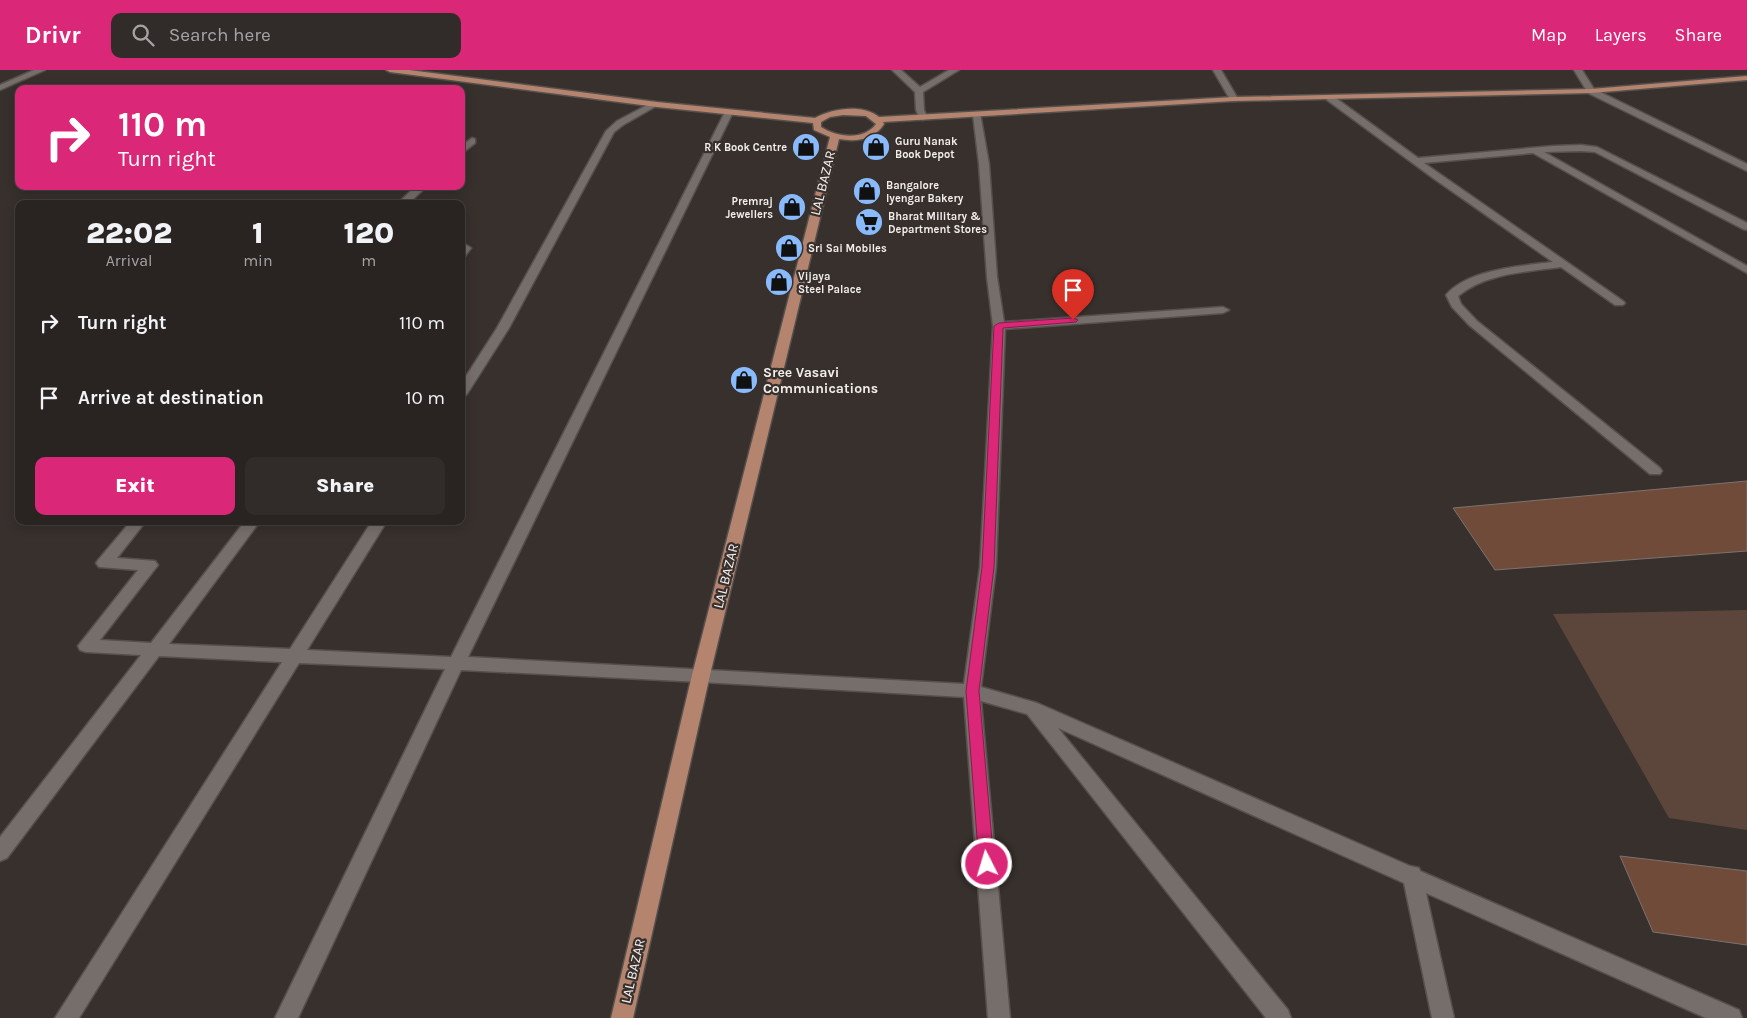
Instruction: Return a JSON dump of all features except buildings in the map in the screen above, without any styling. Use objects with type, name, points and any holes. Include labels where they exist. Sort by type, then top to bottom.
[{"type":"main road","points":[[390,70],[728,114],[817,121],[834,113],[851,112],[868,114],[878,120],[1234,100],[1591,91],[1747,78]]},
{"type":"main road","points":[[817,121],[817,128],[835,136],[854,137],[870,134],[879,127],[878,120]]},
{"type":"main road","name":"LAL BAZAR","points":[[622,1018],[701,675],[835,136]]},
{"type":"street","points":[[0,88],[42,70]]},
{"type":"street","points":[[896,70],[919,91],[920,110],[923,117]]},
{"type":"street","points":[[919,91],[955,70]]},
{"type":"street","points":[[1217,70],[1234,100]]},
{"type":"street","points":[[1578,70],[1591,91],[1747,168]]},
{"type":"street","points":[[1330,98],[1416,161],[1619,303]]},
{"type":"street","points":[[465,388],[503,328],[610,131],[620,123],[654,104]]},
{"type":"street","points":[[286,1018],[456,664],[728,114]]},
{"type":"street","points":[[977,115],[984,164],[992,277],[999,326],[988,567],[972,691],[999,1018]]},
{"type":"street","points":[[465,148],[472,142]]},
{"type":"street","points":[[1416,161],[1581,148],[1597,150],[1747,227]]},
{"type":"street","points":[[1535,151],[1747,270]]},
{"type":"street","points":[[406,200],[418,190]]},
{"type":"street","points":[[1562,264],[1483,277],[1460,286],[1452,295],[1456,305],[1473,323],[1655,471]]},
{"type":"street","points":[[999,326],[1223,310]]},
{"type":"street","points":[[136,525],[104,563],[150,565],[86,646],[701,675],[972,691],[1032,708],[1731,1018]]},
{"type":"street","points":[[0,852],[250,525]]},
{"type":"street","points":[[66,1018],[377,525]]},
{"type":"street","points":[[1032,708],[1280,1018]]},
{"type":"street","points":[[1412,876],[1443,1018]]},
{"type":"shaded area","points":[[1747,610],[1747,830],[1669,818],[1553,614]]},
{"type":"place","name":"R K Book Centre","points":[[806,147]]},
{"type":"place","name":"Guru Nanak Book Depot","points":[[876,147]]},
{"type":"place","name":"Bangalore Iyengar Bakery","points":[[867,191]]},
{"type":"place","name":"Premraj Jewellers","points":[[792,207]]},
{"type":"place","name":"Bharat Military & Department Stores","points":[[869,222]]},
{"type":"place","name":"Sri Sai Mobiles","points":[[789,248]]},
{"type":"place","name":"Vijaya Steel Palace","points":[[779,282]]},
{"type":"place","name":"Sree Vasavi Communications","points":[[744,380]]},
{"type":"route","points":[[987,864],[972,691],[988,567],[999,326],[1073,320]]}]
